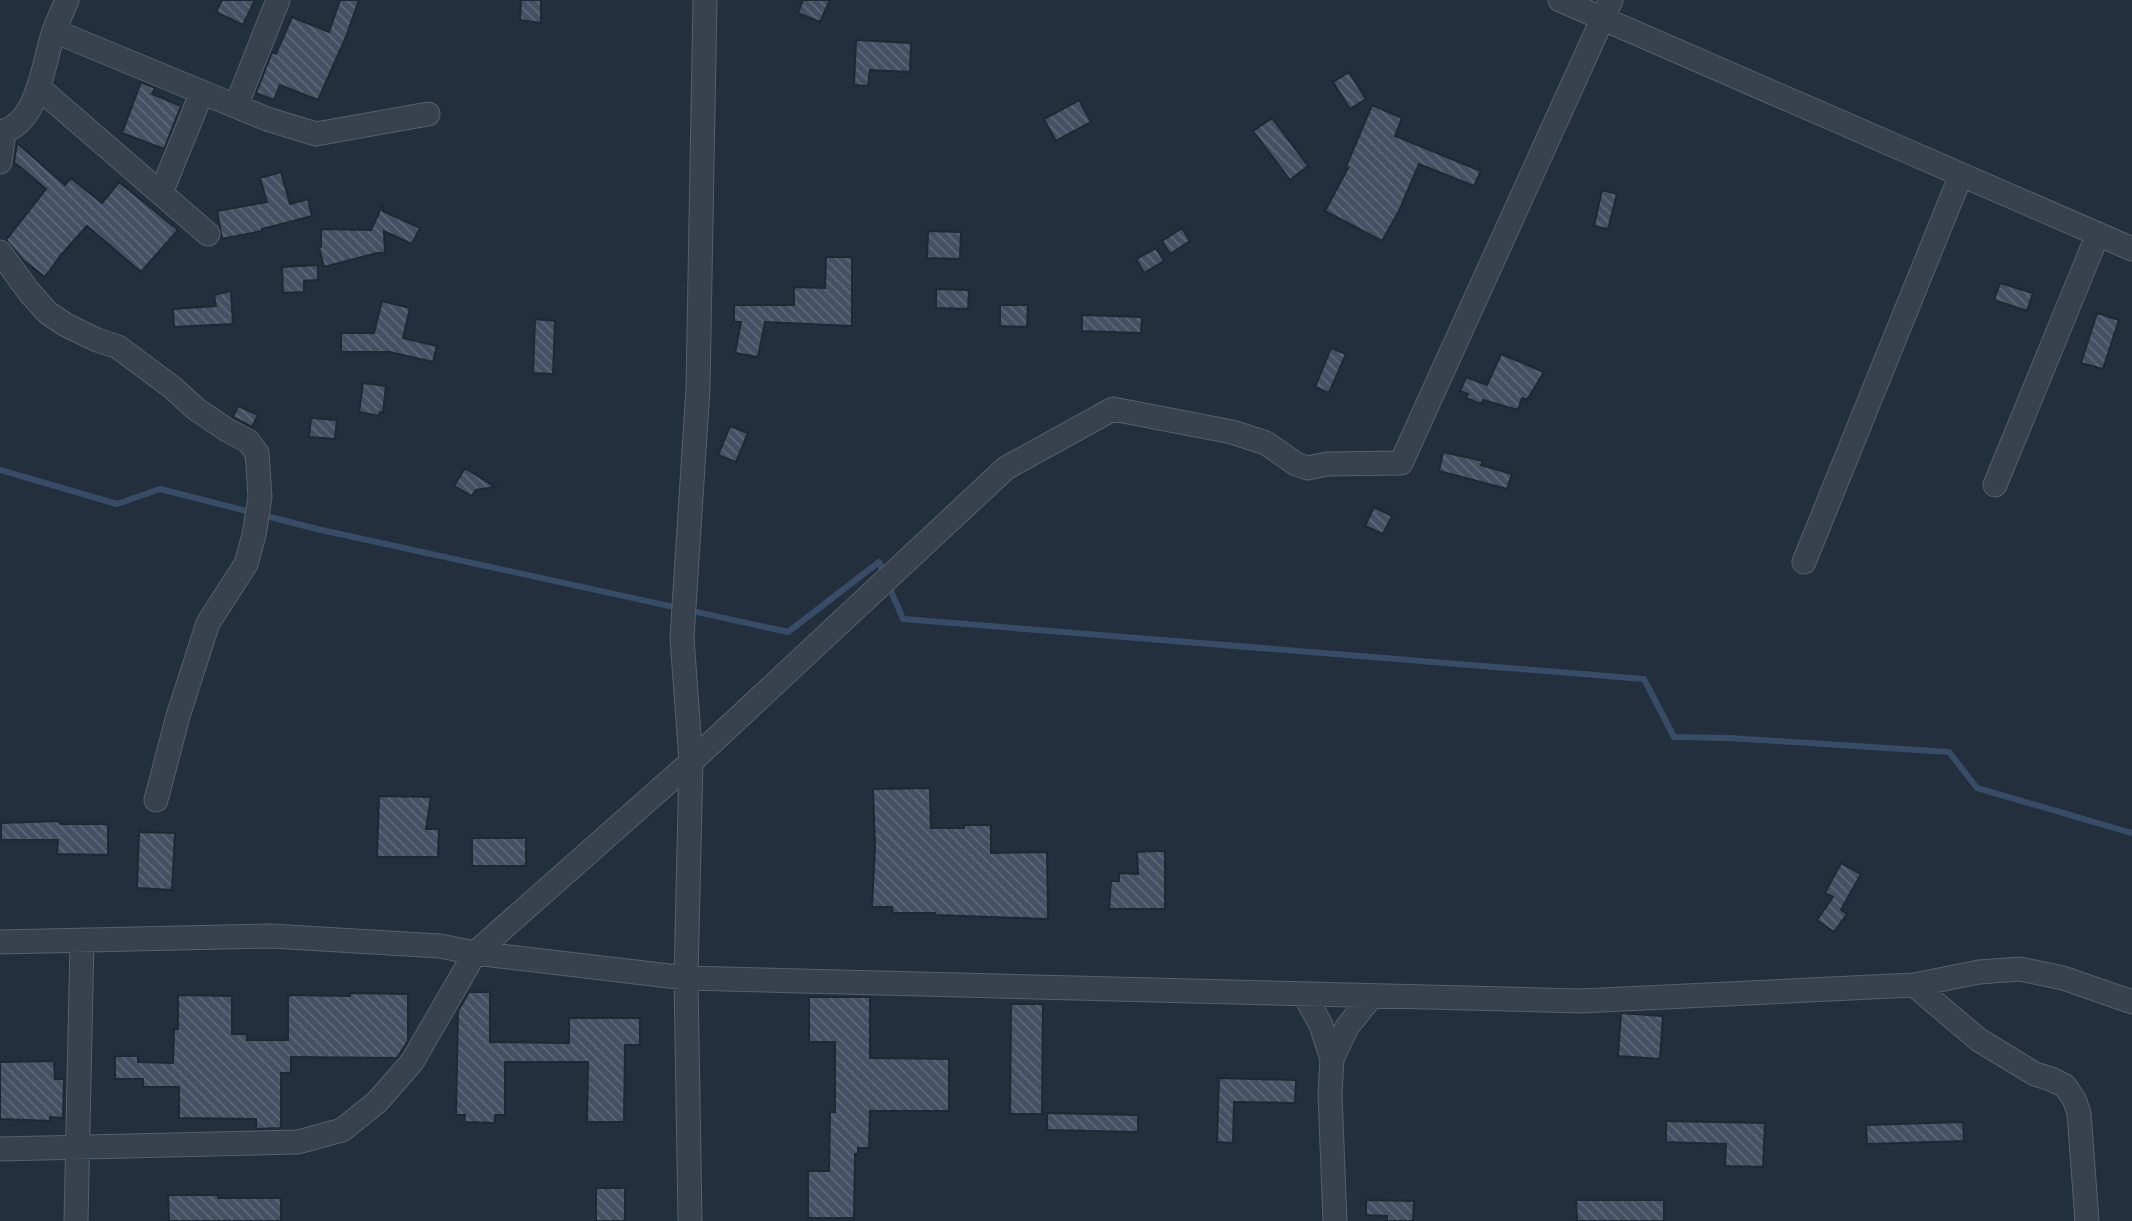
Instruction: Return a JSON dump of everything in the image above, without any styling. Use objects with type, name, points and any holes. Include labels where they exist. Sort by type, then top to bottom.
[{"type":"street","points":[[0,162],[2,132],[16,127],[39,88],[54,31],[67,0]]},
{"type":"street","points":[[236,106],[278,0]]},
{"type":"street","points":[[690,1221],[687,978],[691,762],[682,638],[698,388],[705,0]]},
{"type":"street","points":[[1560,0],[1607,9],[1961,174],[2132,249]]},
{"type":"street","points":[[0,1149],[298,1142],[342,1130],[377,1102],[412,1062],[475,953],[691,762],[1006,468],[1113,409],[1243,435],[1266,443],[1296,464],[1308,468],[1327,464],[1401,463],[1607,9]]},
{"type":"street","points":[[54,31],[267,119],[316,134],[428,114]]},
{"type":"street","points":[[39,88],[208,234]]},
{"type":"street","points":[[160,193],[202,92]]},
{"type":"street","points":[[1804,562],[1961,174]]},
{"type":"street","points":[[1995,485],[2098,234]]},
{"type":"street","points":[[0,252],[48,313],[66,325],[118,347],[173,388],[196,409],[248,441],[257,453],[260,497],[254,536],[246,564],[208,623],[178,716],[156,800]]},
{"type":"street","points":[[0,942],[271,936],[440,947],[687,978],[1581,1001],[1914,985],[1979,972],[2020,969],[2063,978],[2132,1002]]},
{"type":"street","points":[[76,1221],[82,941]]},
{"type":"street","points":[[1914,985],[1979,1041],[2035,1074],[2065,1086],[2079,1113],[2087,1221]]},
{"type":"street","points":[[1304,994],[1321,1025],[1332,1059],[1330,1094],[1335,1221]]},
{"type":"street","points":[[1332,1059],[1347,1027],[1372,996]]},
{"type":"building","points":[[222,0],[255,0],[243,25],[216,12]]},
{"type":"building","points":[[340,0],[359,0],[318,100],[280,85],[274,100],[256,93],[272,52],[276,54],[292,17],[329,32]]},
{"type":"building","points":[[521,0],[541,0],[541,23],[520,20]]},
{"type":"building","points":[[803,0],[830,0],[820,22],[798,13]]},
{"type":"building","points":[[856,40],[911,43],[910,72],[870,70],[868,86],[854,85]]},
{"type":"building","points":[[1349,72],[1366,99],[1350,109],[1333,82]]},
{"type":"building","points":[[141,82],[155,88],[152,94],[181,106],[164,149],[122,133]]},
{"type":"building","points":[[1079,100],[1091,122],[1056,141],[1044,119]]},
{"type":"building","points":[[1372,105],[1402,118],[1395,136],[1481,171],[1474,186],[1419,164],[1399,211],[1382,241],[1325,211],[1348,168],[1345,169]]},
{"type":"building","points":[[1272,118],[1308,166],[1290,180],[1253,131]]},
{"type":"building","points":[[17,143],[65,185],[71,178],[102,203],[119,182],[178,230],[141,272],[87,226],[45,277],[23,260],[6,240],[46,189],[14,162]]},
{"type":"building","points":[[281,172],[290,204],[308,199],[312,216],[262,231],[222,239],[217,211],[267,202],[260,178]]},
{"type":"building","points":[[1602,190],[1617,194],[1608,229],[1594,226]]},
{"type":"building","points":[[383,204],[383,211],[420,228],[412,244],[384,231],[385,253],[324,267],[319,248],[321,229],[371,230]]},
{"type":"building","points":[[1182,228],[1190,241],[1170,254],[1162,241]]},
{"type":"building","points":[[928,231],[961,232],[960,259],[927,258]]},
{"type":"building","points":[[1156,248],[1164,261],[1144,273],[1136,259]]},
{"type":"building","points":[[826,257],[852,257],[852,326],[765,322],[758,357],[735,353],[741,322],[734,322],[734,305],[794,305],[794,287],[825,288]]},
{"type":"building","points":[[318,265],[318,280],[304,281],[304,292],[283,293],[282,267]]},
{"type":"building","points":[[2000,283],[2033,293],[2027,311],[1994,300]]},
{"type":"building","points":[[936,289],[969,290],[968,309],[936,308]]},
{"type":"building","points":[[231,291],[233,324],[174,327],[173,309],[216,306],[214,295]]},
{"type":"building","points":[[382,301],[410,308],[403,338],[437,346],[433,362],[390,352],[341,352],[341,333],[374,333]]},
{"type":"building","points":[[1000,305],[1028,305],[1027,327],[1000,326]]},
{"type":"building","points":[[2097,313],[2119,320],[2103,369],[2081,363]]},
{"type":"building","points":[[1082,315],[1142,317],[1141,333],[1082,331]]},
{"type":"building","points":[[535,319],[555,321],[553,374],[533,373]]},
{"type":"building","points":[[1331,348],[1346,354],[1329,393],[1315,387]]},
{"type":"building","points":[[1501,354],[1544,372],[1527,400],[1522,398],[1518,410],[1483,400],[1481,404],[1466,398],[1468,394],[1460,391],[1466,377],[1487,385]]},
{"type":"building","points":[[363,383],[386,386],[383,413],[380,412],[379,416],[359,412]]},
{"type":"building","points":[[238,406],[258,415],[252,427],[233,417]]},
{"type":"building","points":[[311,418],[337,420],[335,439],[309,437]]},
{"type":"building","points":[[730,426],[748,433],[736,462],[718,455]]},
{"type":"building","points":[[1443,452],[1483,461],[1481,465],[1512,474],[1507,489],[1439,471]]},
{"type":"building","points":[[465,468],[495,487],[476,490],[472,496],[454,486]]},
{"type":"building","points":[[1374,507],[1392,516],[1383,534],[1365,526]]},
{"type":"building","points":[[930,788],[931,828],[991,825],[991,853],[1047,852],[1048,919],[893,913],[892,907],[872,907],[875,846],[873,789]]},
{"type":"building","points":[[379,796],[431,797],[426,829],[439,829],[438,857],[377,857]]},
{"type":"building","points":[[59,821],[60,824],[108,824],[108,855],[57,854],[58,840],[1,840],[1,823]]},
{"type":"building","points":[[139,832],[175,833],[172,890],[137,888]]},
{"type":"building","points":[[472,838],[526,838],[526,866],[472,866]]},
{"type":"building","points":[[1165,851],[1165,909],[1109,909],[1111,881],[1119,881],[1119,873],[1138,874],[1137,852]]},
{"type":"building","points":[[1841,863],[1861,874],[1841,910],[1847,914],[1834,932],[1817,920],[1833,897],[1825,893]]},
{"type":"building","points":[[469,992],[490,992],[490,1042],[569,1043],[569,1018],[640,1018],[640,1045],[625,1045],[624,1122],[587,1122],[588,1062],[505,1062],[505,1115],[495,1115],[495,1123],[464,1122],[465,1115],[456,1115],[458,1011]]},
{"type":"building","points":[[350,993],[408,994],[408,1041],[397,1058],[291,1057],[291,1073],[281,1073],[281,1128],[256,1129],[256,1119],[179,1118],[179,1087],[143,1087],[143,1079],[115,1079],[115,1056],[138,1056],[138,1062],[173,1063],[174,1029],[178,1029],[178,995],[232,996],[232,1034],[247,1034],[247,1040],[288,1040],[288,995],[350,996]]},
{"type":"building","points":[[809,997],[870,997],[870,1058],[949,1059],[949,1111],[870,1111],[869,1148],[858,1148],[858,1154],[855,1154],[854,1218],[808,1218],[808,1171],[829,1171],[830,1112],[835,1112],[835,1042],[809,1042]]},
{"type":"building","points":[[1011,1004],[1043,1004],[1042,1114],[1010,1114]]},
{"type":"building","points":[[1621,1013],[1663,1016],[1660,1059],[1618,1056]]},
{"type":"building","points":[[54,1061],[55,1079],[64,1079],[63,1118],[50,1117],[50,1121],[0,1119],[0,1062]]},
{"type":"building","points":[[1219,1078],[1296,1080],[1295,1103],[1234,1102],[1233,1143],[1217,1142]]},
{"type":"building","points":[[1047,1113],[1138,1115],[1138,1132],[1047,1130]]},
{"type":"building","points":[[1666,1121],[1765,1123],[1763,1167],[1725,1166],[1726,1144],[1666,1142]]},
{"type":"building","points":[[1963,1122],[1964,1141],[1867,1144],[1866,1125]]},
{"type":"building","points":[[596,1188],[625,1188],[625,1221],[596,1221]]},
{"type":"building","points":[[168,1195],[281,1198],[281,1221],[169,1221]]},
{"type":"building","points":[[1366,1200],[1414,1201],[1413,1221],[1387,1221],[1387,1216],[1366,1215]]},
{"type":"building","points":[[1576,1200],[1664,1200],[1664,1221],[1577,1221]]},
{"type":"waterway","points":[[0,470],[117,504],[160,489],[317,529],[788,632],[879,562],[884,574]]},
{"type":"waterway","points":[[888,584],[903,619],[1644,679],[1674,737],[1949,752],[1977,788],[2132,833]]}]
